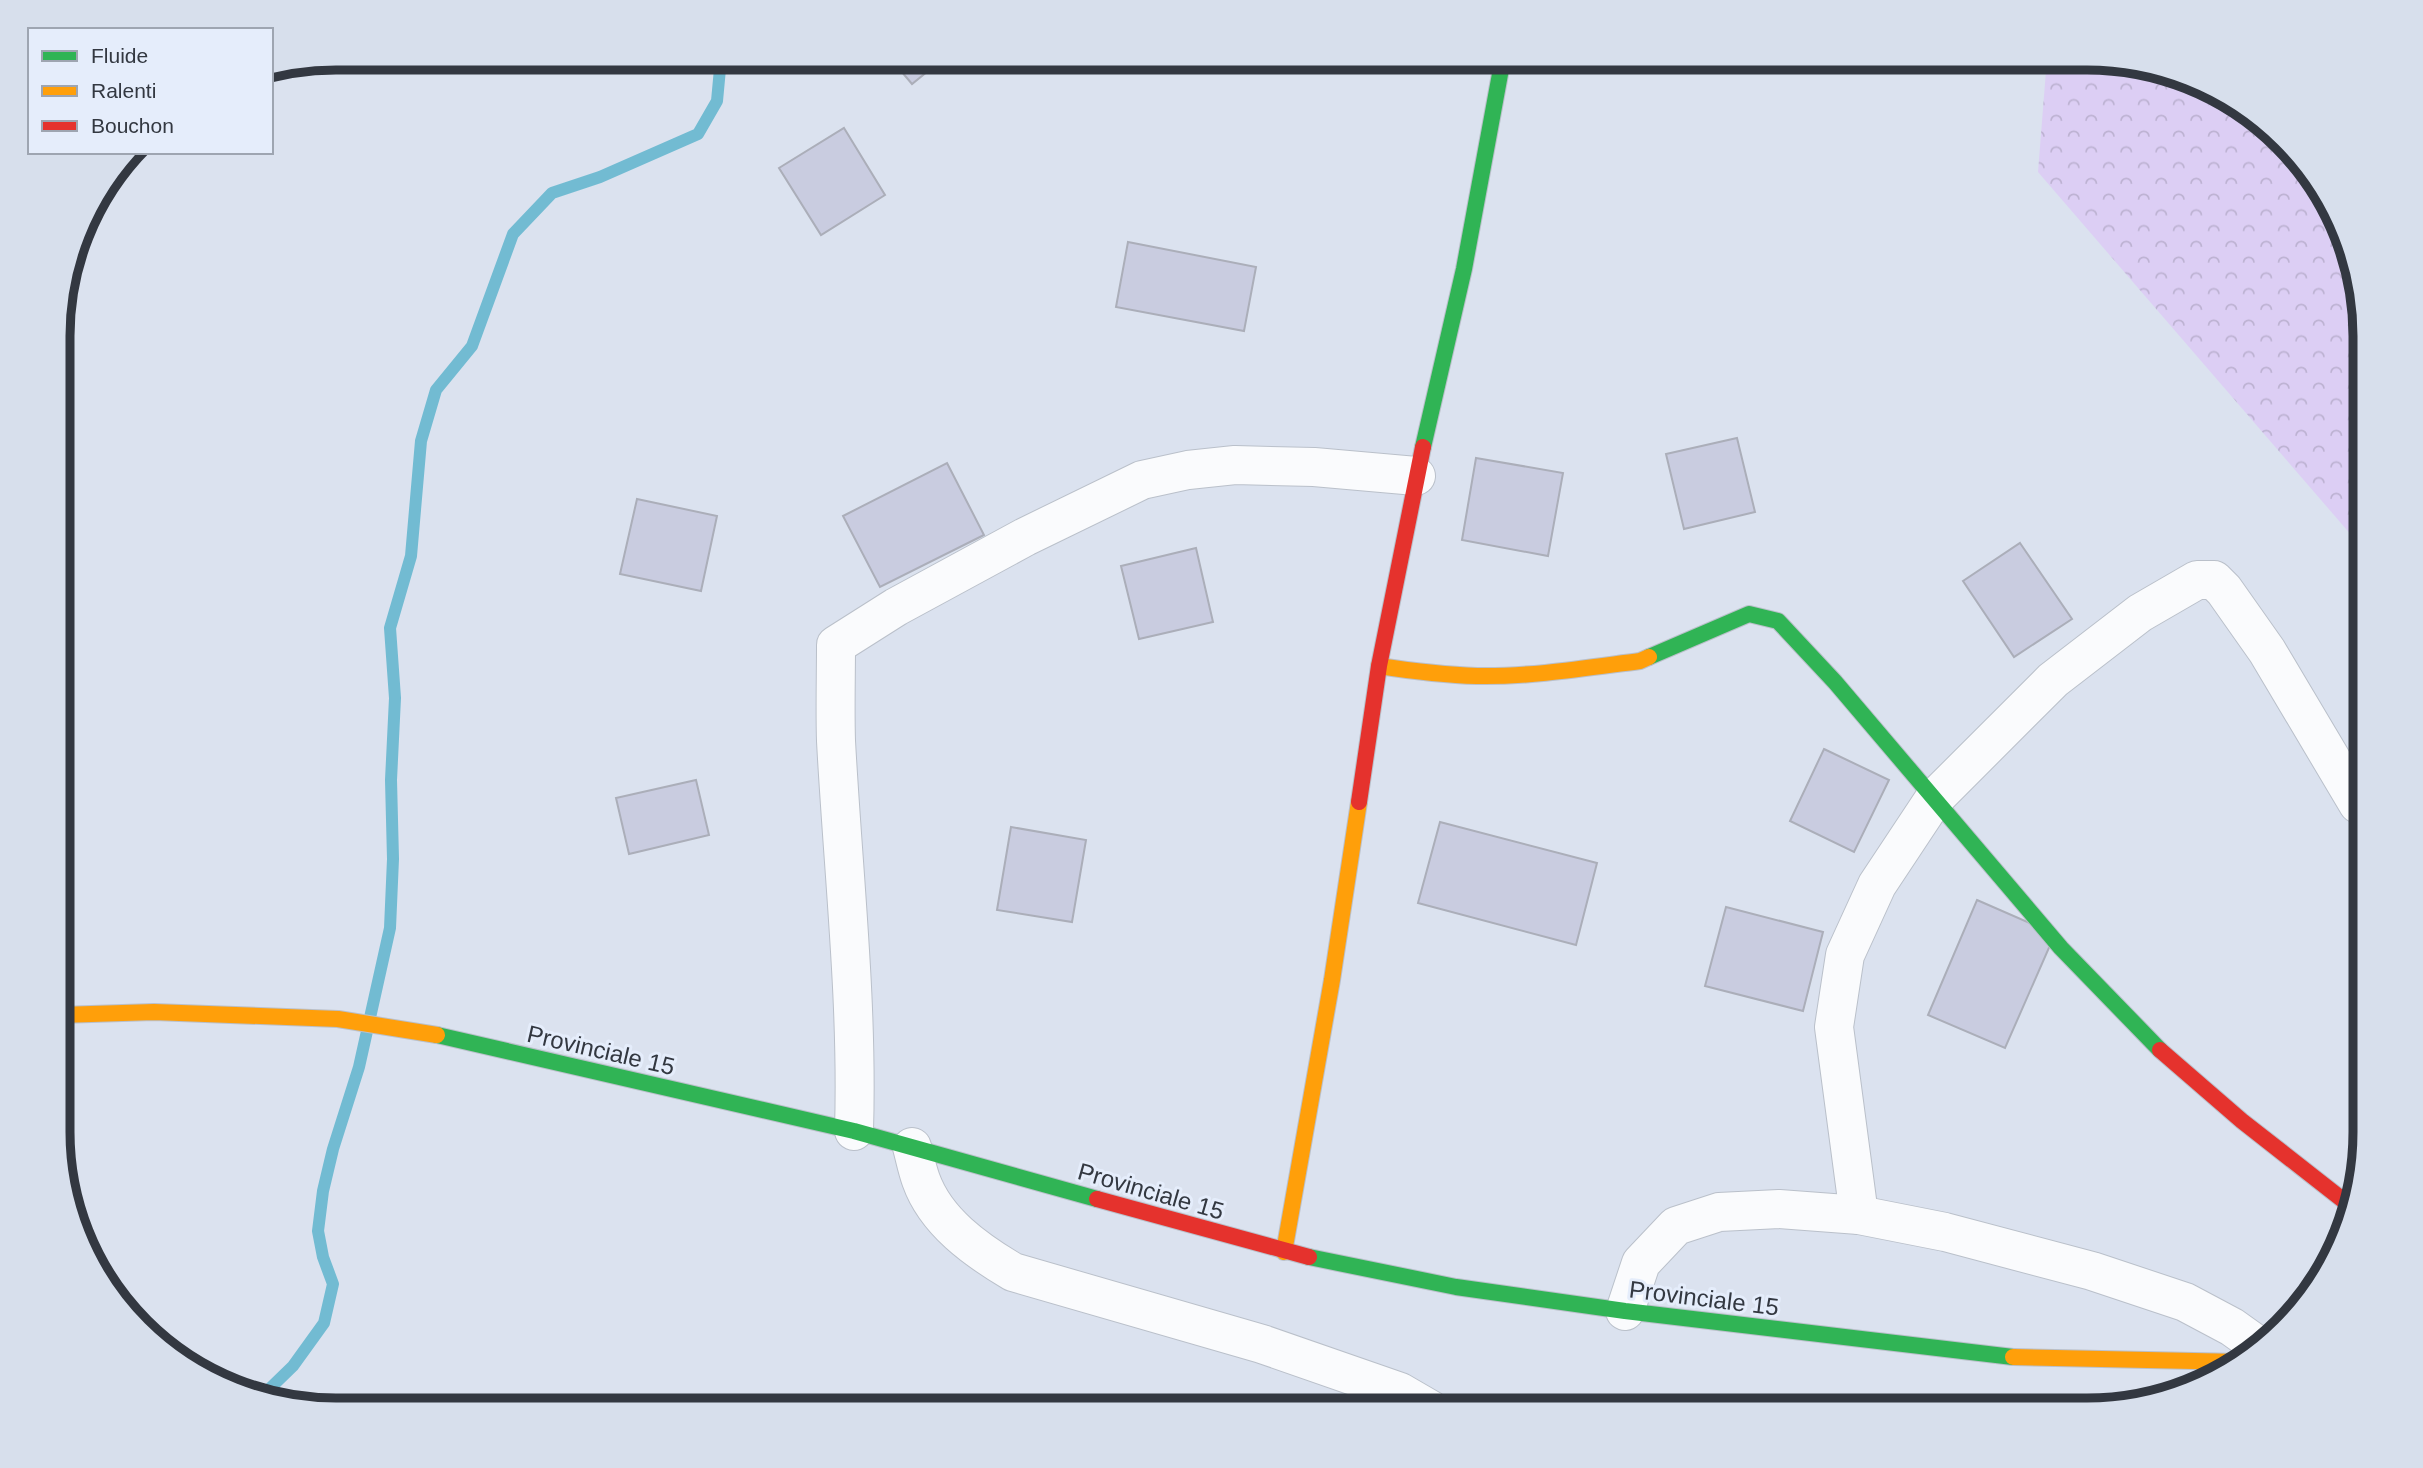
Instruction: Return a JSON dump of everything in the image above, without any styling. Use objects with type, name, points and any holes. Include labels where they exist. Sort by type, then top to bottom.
[{"type":"street","points":[[1284,1252],[1332,981],[1379,666],[1416,476],[1464,269],[1501,70]]},
{"type":"street","points":[[854,1131],[854,999],[836,738],[836,645],[896,607],[1013,544],[1142,480],[1188,470],[1235,465],[1314,467],[1416,476]]},
{"type":"street","points":[[1859,1215],[1834,1027],[1845,955],[1877,885],[1934,799],[2053,680],[2140,612],[2197,580],[2214,580],[2267,651],[2353,796]]},
{"type":"street","points":[[1379,666],[1429,674],[1480,676],[1640,661],[1749,614],[1778,621],[2061,948],[2148,1039],[2242,1121],[2344,1201]]},
{"type":"street","name":"Provinciale 15","points":[[70,1015],[154,1012],[338,1019],[422,1032],[854,1131],[1284,1252],[1456,1287],[1625,1311],[1998,1357],[2221,1362]]},
{"type":"street","points":[[912,1147],[921,1182],[943,1219],[977,1251],[1013,1272],[1262,1344],[1400,1392],[1410,1398]]},
{"type":"street","points":[[1625,1311],[1641,1263],[1676,1226],[1719,1212],[1779,1209],[1859,1215],[1945,1232],[2092,1270],[2185,1302],[2232,1327],[2252,1341]]},
{"type":"green space","points":[[2046,70],[2122,72],[2173,84],[2205,97],[2235,115],[2263,136],[2287,160],[2326,218],[2339,250],[2351,301],[2353,537],[2038,172]]},
{"type":"building","points":[[900,70],[929,70],[912,84]]},
{"type":"building","points":[[844,128],[885,195],[821,235],[779,168]]},
{"type":"building","points":[[1128,242],[1256,267],[1244,331],[1116,307]]},
{"type":"building","points":[[1737,438],[1755,512],[1684,529],[1666,454]]},
{"type":"building","points":[[1476,458],[1563,473],[1548,556],[1462,540]]},
{"type":"building","points":[[947,463],[984,535],[880,587],[843,516]]},
{"type":"building","points":[[637,499],[717,516],[701,591],[620,574]]},
{"type":"building","points":[[2020,543],[2072,619],[2014,657],[1963,581]]},
{"type":"building","points":[[1196,548],[1213,622],[1139,639],[1121,566]]},
{"type":"building","points":[[1824,749],[1889,780],[1854,852],[1790,821]]},
{"type":"building","points":[[696,780],[709,835],[629,854],[616,798]]},
{"type":"building","points":[[1440,822],[1597,863],[1576,945],[1418,903]]},
{"type":"building","points":[[1011,827],[1086,840],[1072,922],[997,910]]},
{"type":"building","points":[[1977,900],[2055,934],[2005,1048],[1928,1015]]},
{"type":"building","points":[[1726,907],[1823,932],[1803,1011],[1705,986]]},
{"type":"waterway","points":[[269,1389],[293,1366],[324,1323],[333,1284],[323,1257],[318,1231],[323,1191],[333,1149],[359,1067],[390,928],[393,859],[391,780],[395,698],[390,628],[411,556],[421,441],[436,390],[472,346],[513,234],[552,193],[600,177],[698,134],[717,101],[720,70]]},
{"type":"traffic: fast","points":[[1423,447],[1464,269],[1501,70]]},
{"type":"traffic: fast","points":[[1649,657],[1749,614],[1778,621],[1835,682],[2061,948],[2160,1050]]},
{"type":"traffic: fast","points":[[437,1035],[854,1131],[1097,1199]]},
{"type":"traffic: fast","points":[[1309,1257],[1456,1287],[1625,1311],[2013,1357]]},
{"type":"traffic: slow","points":[[1379,666],[1440,674],[1497,676],[1579,669],[1640,661],[1649,657]]},
{"type":"traffic: slow","points":[[1284,1252],[1332,980],[1359,802]]},
{"type":"traffic: slow","points":[[70,1015],[154,1012],[338,1019],[437,1035]]},
{"type":"traffic: slow","points":[[2013,1357],[2221,1362]]},
{"type":"traffic: jam","points":[[1359,802],[1379,666],[1423,447]]},
{"type":"traffic: jam","points":[[2160,1050],[2242,1121],[2344,1201]]},
{"type":"traffic: jam","points":[[1097,1199],[1309,1257]]}]
